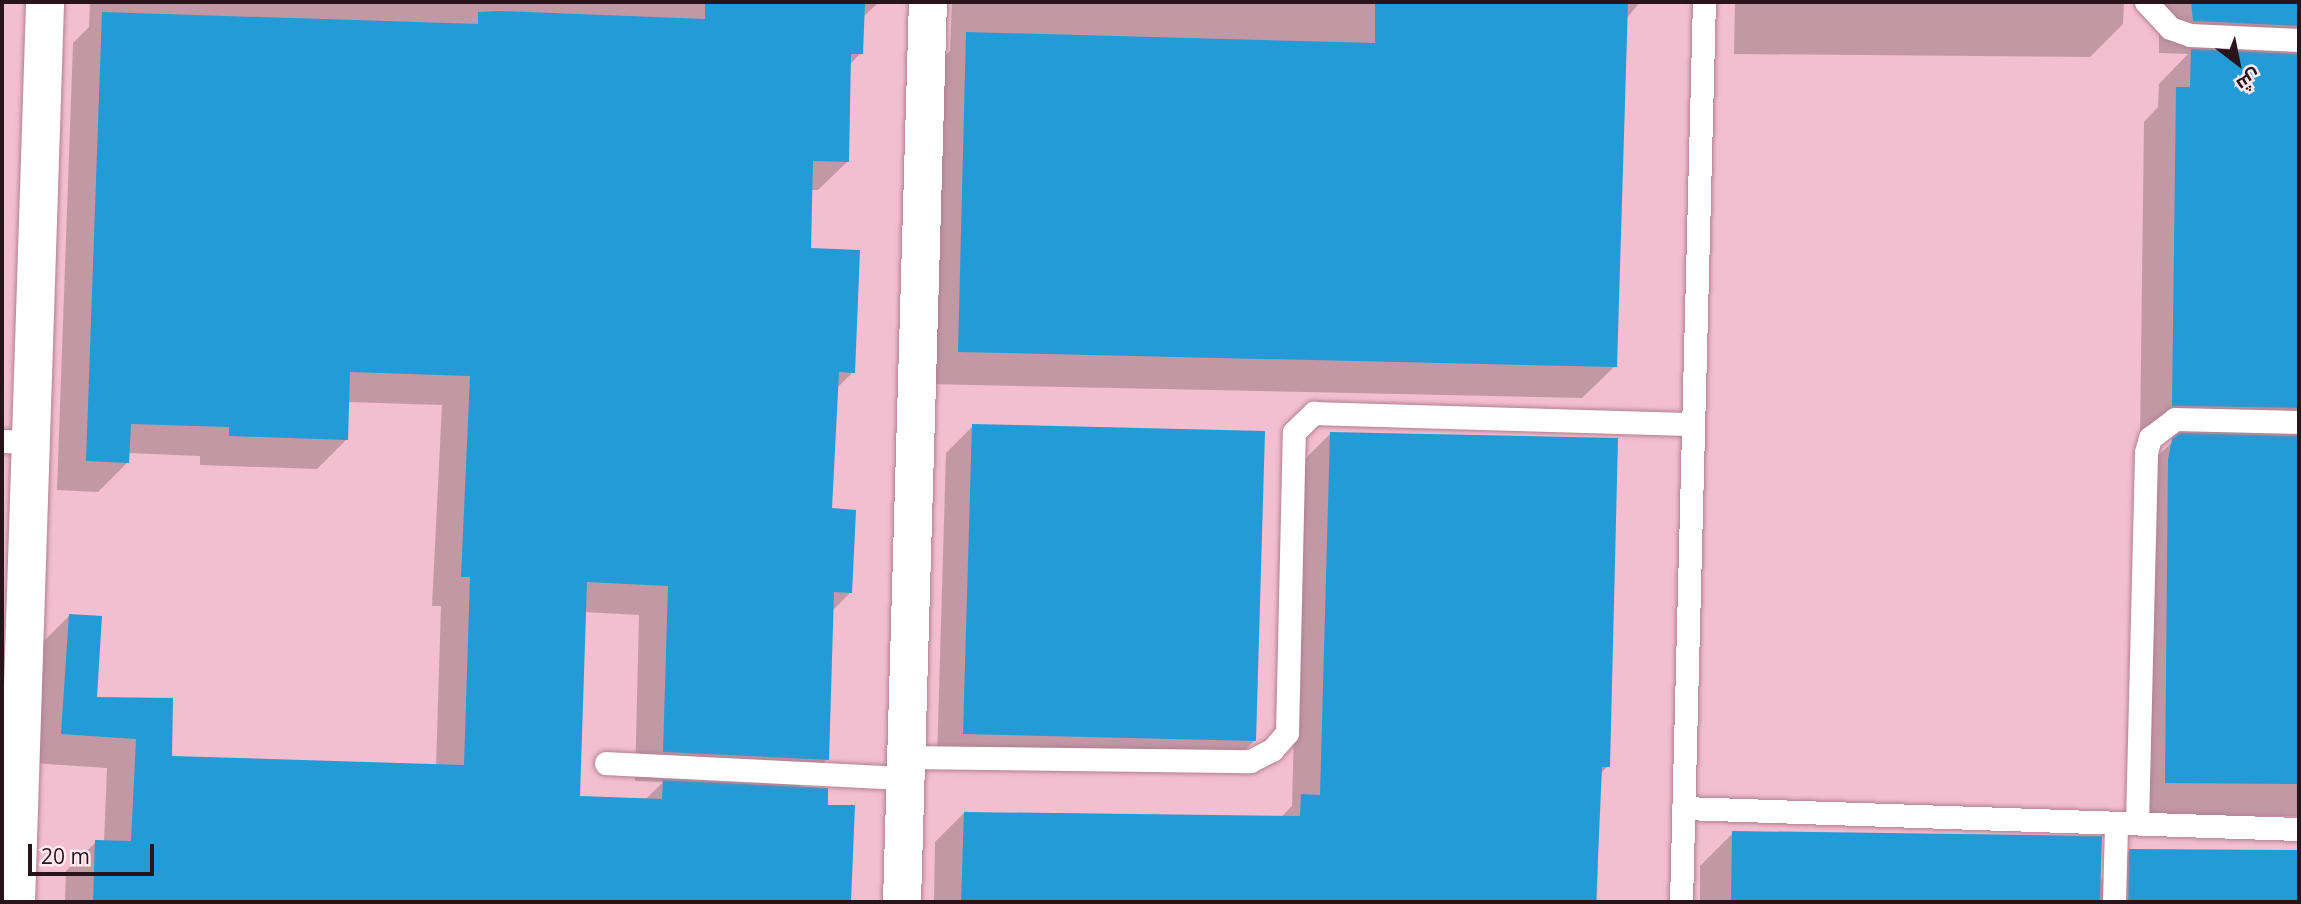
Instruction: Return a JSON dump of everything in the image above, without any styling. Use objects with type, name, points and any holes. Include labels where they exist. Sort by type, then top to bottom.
[{"type":"street","points":[[16,902],[16,442],[46,2]]},
{"type":"street","points":[[902,902],[928,2]]},
{"type":"lane","points":[[1681,902],[1704,2]]},
{"type":"lane","points":[[2146,2],[2170,28],[2190,35],[2299,40]]},
{"type":"lane","points":[[606,763],[906,768],[1250,761],[1272,750],[1287,733],[1294,432],[1314,413],[1693,424]]},
{"type":"lane","points":[[2114,902],[2126,823],[2146,452],[2150,438],[2175,419],[2299,422]]},
{"type":"lane","points":[[1684,808],[2299,829]]},
{"type":"building","points":[[705,2],[865,2],[863,54],[851,54],[849,162],[813,161],[811,248],[860,250],[855,373],[839,372],[832,508],[856,510],[852,593],[834,592],[829,760],[663,752],[668,586],[587,582],[580,796],[662,799],[663,780],[828,788],[828,805],[855,805],[851,902],[93,902],[95,840],[131,841],[136,739],[61,734],[69,614],[102,616],[97,697],[173,698],[172,756],[464,765],[470,577],[461,577],[470,376],[350,372],[348,440],[229,436],[229,427],[131,424],[129,463],[86,461],[102,12],[478,24],[478,12],[500,11],[705,19]]},
{"type":"building","points":[[1375,2],[1628,2],[1617,367],[958,352],[966,32],[1375,43]]},
{"type":"building","points":[[2191,2],[2299,2],[2299,26],[2193,21]]},
{"type":"building","points":[[2191,49],[2299,54],[2299,408],[2172,406],[2176,87],[2190,87]]},
{"type":"building","points":[[972,424],[1265,431],[1256,741],[963,734]]},
{"type":"building","points":[[1330,432],[1618,438],[1610,767],[1602,767],[1596,902],[961,902],[964,812],[1300,816],[1301,794],[1320,795]]},
{"type":"building","points":[[2180,433],[2299,436],[2299,784],[2165,783],[2168,459],[2172,439]]},
{"type":"building","points":[[1732,831],[2102,836],[2100,902],[1731,902]]},
{"type":"building","points":[[2129,849],[2299,850],[2299,902],[2128,902]]}]
